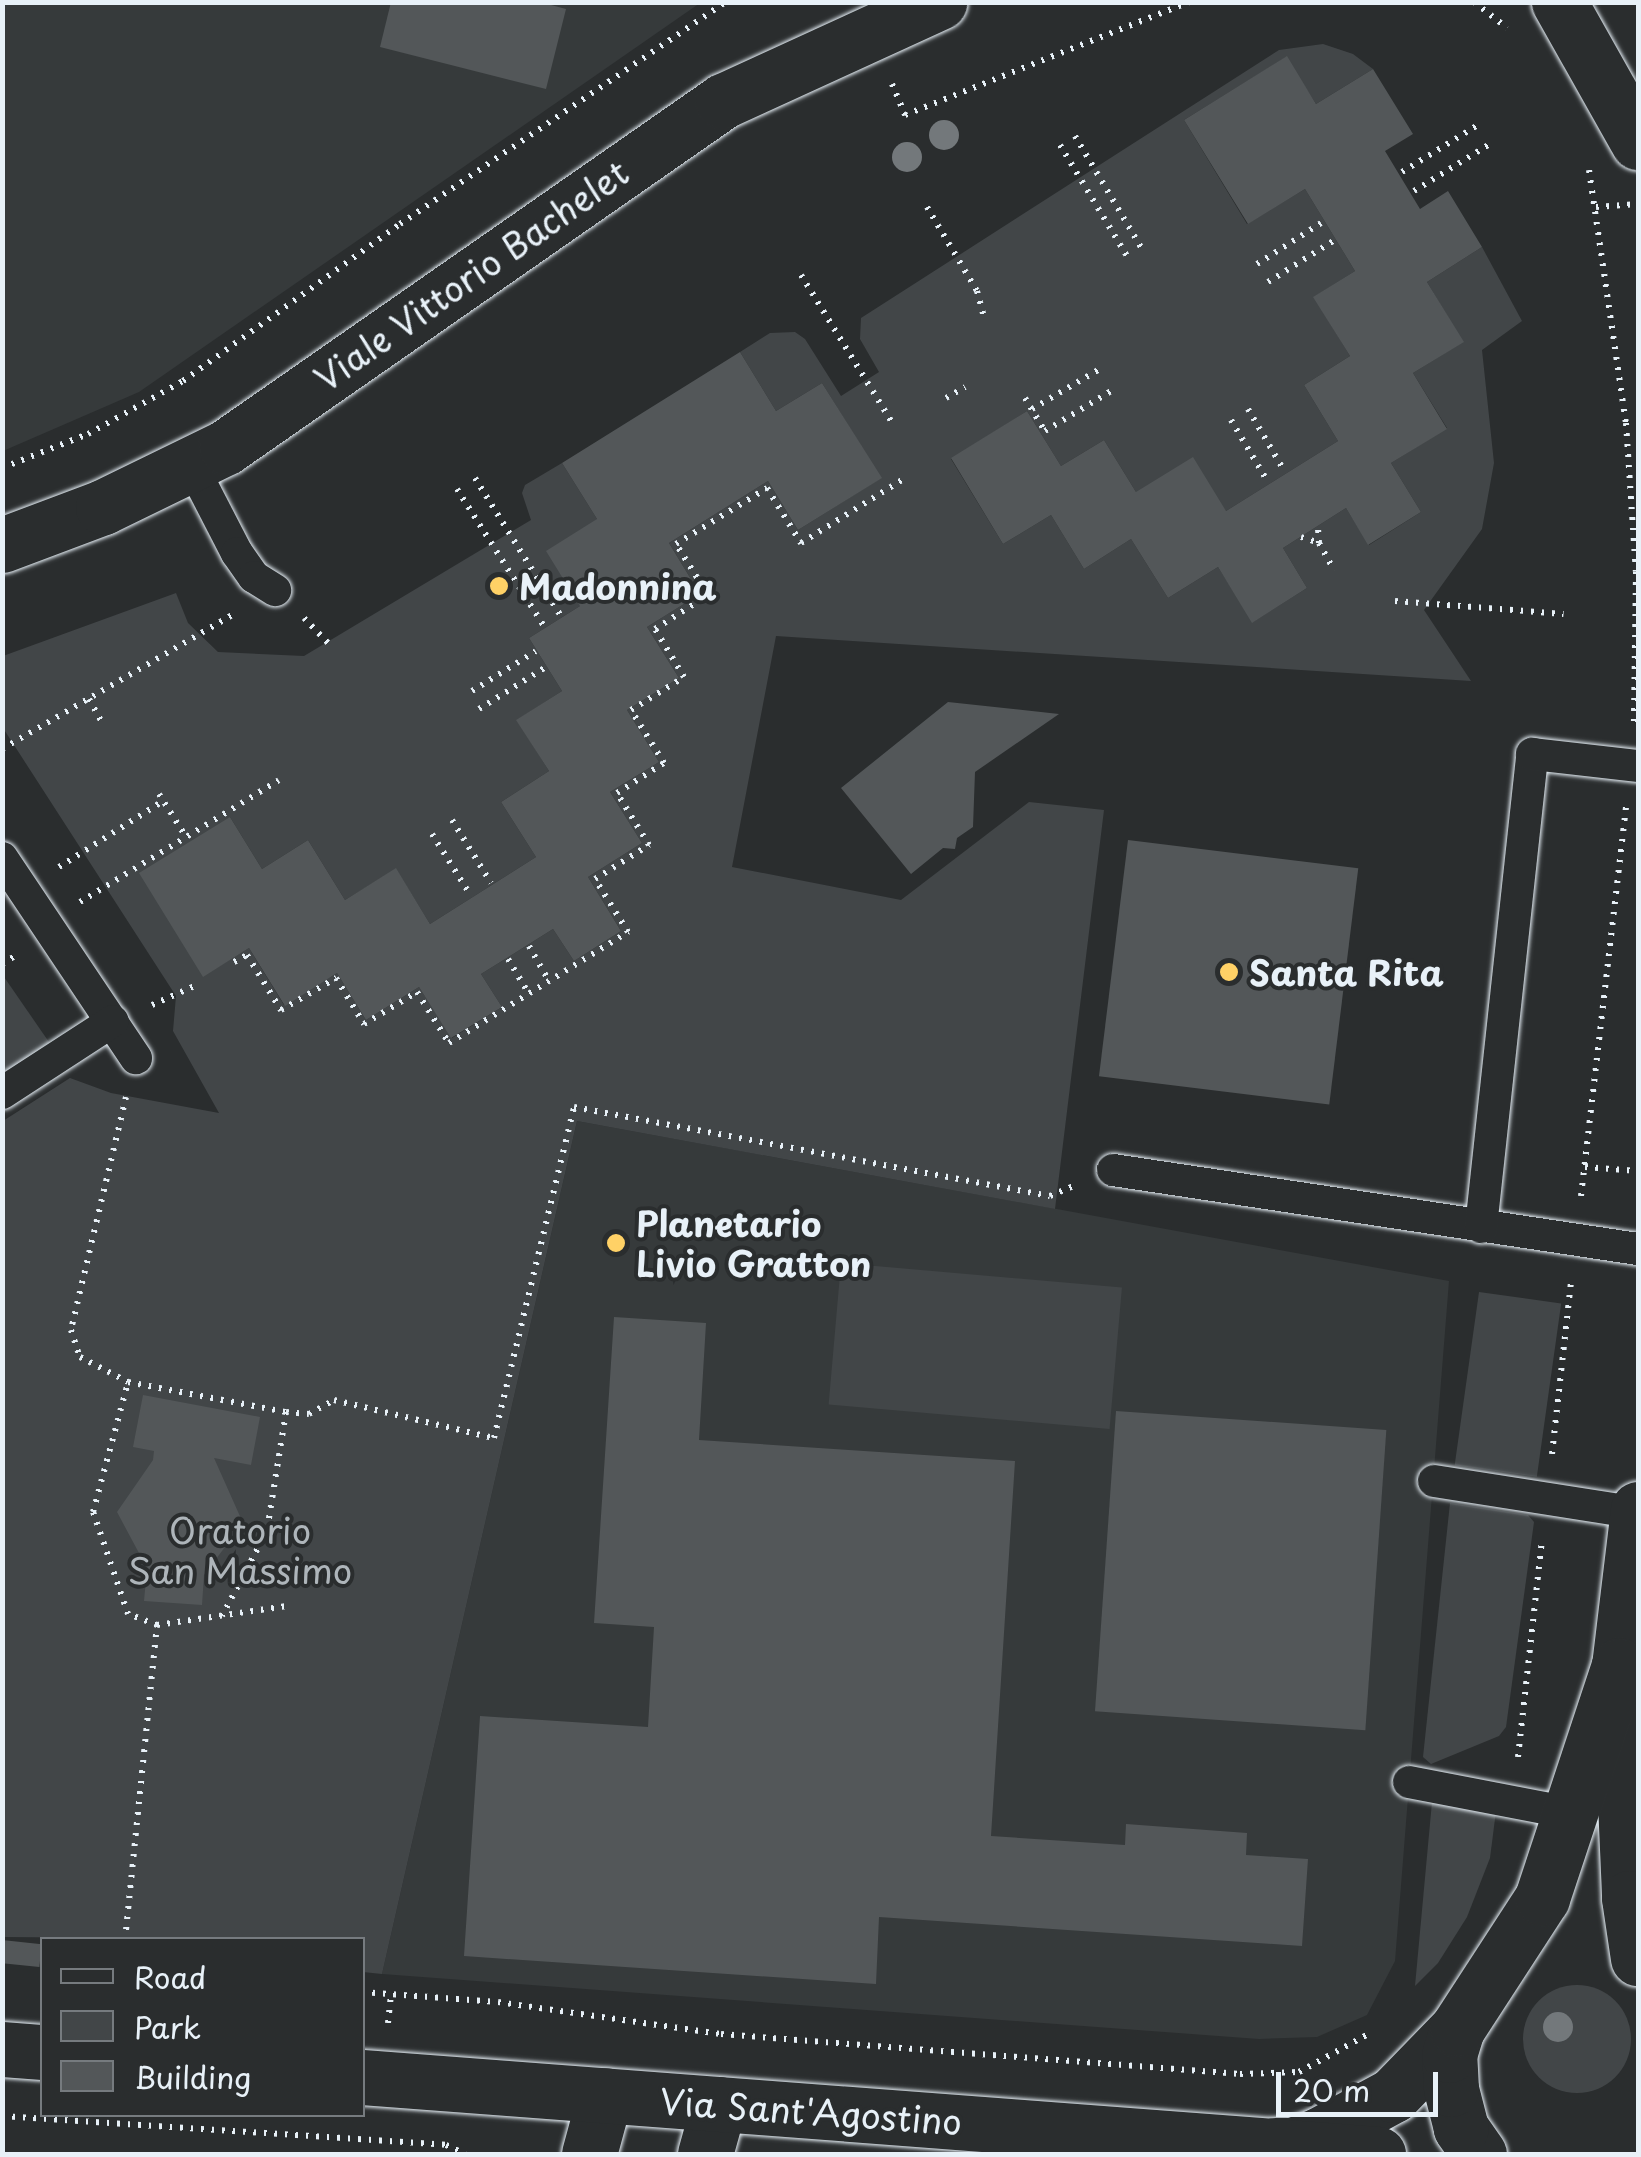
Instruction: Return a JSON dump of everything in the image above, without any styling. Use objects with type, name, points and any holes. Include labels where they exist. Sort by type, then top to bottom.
[{"type":"street","name":"Viale Vittorio Bachelet","points":[[2,545],[104,508],[226,447],[723,101],[939,2]]},
{"type":"street","points":[[1559,2],[1638,142]]},
{"type":"street","points":[[1638,1511],[1620,1665],[1628,1883],[1638,1958]]},
{"type":"street","points":[[1263,2146],[1293,2145],[1319,2135],[1393,2096],[1426,2066],[1456,2029],[1542,1898],[1620,1665]]},
{"type":"street","points":[[1456,2029],[1449,2055],[1450,2089],[1461,2128],[1478,2154]]},
{"type":"street","points":[[2,2049],[40,2052]]},
{"type":"street","name":"Via Sant'Agostino","points":[[365,2076],[605,2095],[712,2129],[1263,2146],[1378,2154]]},
{"type":"street","points":[[589,2154],[605,2095]]},
{"type":"lane","points":[[192,466],[237,554],[254,577],[275,590]]},
{"type":"lane","points":[[1481,1227],[1532,754],[1633,778]]},
{"type":"lane","points":[[2,858],[136,1058]]},
{"type":"lane","points":[[2,1093],[114,1021]]},
{"type":"lane","points":[[1113,1170],[1638,1250]]},
{"type":"lane","points":[[1434,1481],[1638,1511]]},
{"type":"lane","points":[[1410,1782],[1570,1813]]},
{"type":"path","points":[[2,468],[88,434],[183,381],[400,224],[725,2]]},
{"type":"path","points":[[905,115],[1188,2]]},
{"type":"path","points":[[1474,2],[1512,32]]},
{"type":"path","points":[[1402,172],[1481,123]]},
{"type":"path","points":[[1075,136],[1140,247]]},
{"type":"path","points":[[1414,191],[1494,142]]},
{"type":"path","points":[[1060,144],[1127,256]]},
{"type":"path","points":[[1586,158],[1626,423],[1636,572],[1634,732]]},
{"type":"path","points":[[1596,207],[1638,204]]},
{"type":"path","points":[[927,207],[977,291],[985,320]]},
{"type":"path","points":[[1257,264],[1321,223]]},
{"type":"path","points":[[1268,282],[1333,241]]},
{"type":"path","points":[[801,275],[891,421]]},
{"type":"path","points":[[1032,410],[1098,370]]},
{"type":"path","points":[[946,398],[965,387]]},
{"type":"path","points":[[1025,398],[1046,430],[1110,391]]},
{"type":"path","points":[[1248,409],[1285,472]]},
{"type":"path","points":[[1231,420],[1268,482]]},
{"type":"path","points":[[475,478],[561,616]]},
{"type":"path","points":[[234,962],[247,954],[282,1010],[336,978],[364,1024],[417,992],[449,1043],[628,932],[595,879],[649,844],[617,793],[664,763],[632,710],[684,677],[654,629],[708,596],[676,544],[766,488],[801,544],[902,480]]},
{"type":"path","points":[[457,489],[544,626]]},
{"type":"path","points":[[1318,527],[1318,544],[1334,570]]},
{"type":"path","points":[[1301,537],[1318,544]]},
{"type":"path","points":[[2,749],[275,590],[332,646]]},
{"type":"path","points":[[1395,600],[1563,614]]},
{"type":"path","points":[[472,692],[536,651]]},
{"type":"path","points":[[479,709],[546,667]]},
{"type":"path","points":[[89,699],[101,721]]},
{"type":"path","points":[[1580,1211],[1633,778]]},
{"type":"path","points":[[46,922],[279,780]]},
{"type":"path","points":[[23,889],[161,798],[186,837]]},
{"type":"path","points":[[452,820],[491,884]]},
{"type":"path","points":[[432,834],[471,896]]},
{"type":"path","points":[[529,946],[549,981]]},
{"type":"path","points":[[508,959],[529,994]]},
{"type":"path","points":[[136,1058],[71,1330],[80,1357],[128,1382],[286,1412],[310,1414],[334,1400],[494,1438],[574,1106],[1050,1196],[1113,1170]]},
{"type":"path","points":[[1584,1167],[1638,1171]]},
{"type":"path","points":[[1552,1457],[1573,1266]]},
{"type":"path","points":[[128,1382],[93,1512],[128,1614],[157,1625],[287,1606]]},
{"type":"path","points":[[222,1616],[267,1530],[286,1412]]},
{"type":"path","points":[[1513,1802],[1542,1537]]},
{"type":"path","points":[[126,1937],[157,1625]]},
{"type":"path","points":[[365,1992],[498,2002],[741,2036],[1240,2074],[1299,2072],[1384,2024]]},
{"type":"path","points":[[2,2116],[101,2119],[446,2145],[465,2154]]},
{"type":"shaded area","points":[[2,3],[700,3],[139,392],[3,451]]},
{"type":"shaded area","points":[[577,1121],[1449,1281],[1395,1961],[1367,2015],[1317,2037],[1259,2039],[382,1974]]},
{"type":"green space","name":"Oratorio San Massimo","points":[[1323,44],[1353,54],[1373,69],[1316,104],[1286,57],[1184,120],[1247,224],[1305,189],[1355,271],[1314,297],[1350,356],[1304,385],[1338,441],[1226,511],[1136,492],[1104,440],[1061,466],[1027,411],[951,459],[1003,544],[1051,515],[1084,569],[1131,539],[1168,598],[1218,567],[1253,622],[1307,588],[1283,548],[1346,508],[1369,545],[1421,512],[1391,463],[1447,428],[1413,373],[1463,342],[1427,282],[1482,247],[1522,321],[1482,350],[1494,463],[1482,529],[1424,610],[1471,681],[776,636],[732,867],[901,900],[1029,802],[1104,810],[1055,1209],[577,1121],[382,1974],[365,1972],[365,1937],[3,1937],[3,1121],[70,1078],[111,1093],[219,1113],[173,1031],[176,996],[3,728],[3,656],[176,593],[188,623],[218,652],[304,656],[531,520],[522,493],[525,485],[562,463],[597,519],[580,606],[529,638],[562,691],[517,720],[549,771],[501,802],[536,857],[430,924],[396,869],[345,900],[308,840],[262,869],[230,817],[203,976],[249,948],[284,1005],[337,973],[366,1020],[419,987],[452,1038],[502,1007],[481,974],[553,929],[574,961],[621,931],[588,877],[642,843],[610,792],[659,762],[627,710],[679,678],[647,627],[700,594],[669,543],[768,481],[798,530],[881,478],[822,383],[776,411],[740,352],[770,333],[795,332],[805,339],[841,396],[879,372],[860,339],[861,318],[1279,50]]},
{"type":"green space","points":[[2,974],[51,1045],[2,1076]]},
{"type":"green space","points":[[841,1263],[1122,1288],[1110,1429],[829,1404]]},
{"type":"green space","points":[[1479,1292],[1561,1304],[1537,1477],[1455,1465]]},
{"type":"green space","points":[[1450,1503],[1528,1515],[1534,1522],[1506,1727],[1499,1736],[1431,1764],[1423,1757]]},
{"type":"green space","points":[[1432,1802],[1496,1811],[1490,1858],[1467,1917],[1438,1963],[1415,1986]]},
{"type":"green space","points":[[1577,1985],[1598,1989],[1615,2001],[1627,2018],[1631,2039],[1627,2060],[1615,2077],[1598,2089],[1577,2093],[1556,2089],[1539,2077],[1527,2060],[1523,2039],[1527,2018],[1539,2001],[1556,1989]]},
{"type":"building","points":[[391,2],[540,2],[566,9],[546,89],[380,47]]},
{"type":"building","points":[[1287,56],[1316,104],[1373,69],[1413,134],[1385,151],[1420,209],[1448,191],[1482,247],[1427,282],[1464,342],[1413,373],[1447,429],[1391,463],[1421,512],[1368,545],[1346,508],[1283,548],[1307,588],[1252,623],[1218,567],[1168,598],[1131,539],[1084,569],[1051,515],[1003,544],[951,458],[1027,411],[1061,466],[1104,440],[1136,492],[1193,457],[1226,511],[1338,441],[1304,385],[1350,356],[1313,297],[1355,271],[1305,189],[1248,224],[1184,120]]},
{"type":"building","points":[[740,352],[776,411],[822,383],[882,478],[798,530],[768,481],[669,543],[700,594],[647,627],[679,678],[627,710],[659,762],[610,792],[642,843],[588,877],[621,931],[574,961],[553,929],[481,974],[502,1007],[451,1038],[419,987],[366,1020],[337,973],[285,1006],[249,948],[203,977],[139,873],[230,817],[262,869],[308,840],[345,900],[396,868],[430,924],[536,857],[501,802],[549,771],[516,720],[562,691],[529,638],[580,606],[546,551],[597,519],[562,463]]},
{"type":"building","points":[[948,702],[1059,714],[975,772],[973,827],[957,838],[955,849],[943,848],[911,874],[841,788]]},
{"type":"building","name":"Santa Rita","points":[[1128,840],[1358,868],[1329,1104],[1099,1076]]},
{"type":"building","points":[[614,1317],[706,1323],[699,1440],[1015,1461],[991,1836],[1125,1845],[1126,1824],[1247,1833],[1246,1855],[1308,1859],[1302,1946],[879,1917],[876,1984],[464,1956],[480,1716],[648,1727],[654,1627],[594,1623]]},
{"type":"building","points":[[143,1395],[260,1417],[251,1465],[214,1458],[243,1523],[204,1575],[202,1605],[144,1601],[147,1568],[117,1512],[153,1460],[154,1451],[133,1447]]},
{"type":"building","points":[[1116,1411],[1386,1430],[1365,1730],[1095,1711]]},
{"type":"building","points":[[2,1940],[40,1944],[39,1967],[2,1963]]},
{"type":"place","name":"Madonnina","points":[[499,586]]},
{"type":"place","name":"Santa Rita","points":[[1229,972]]},
{"type":"place","name":"Planetario Livio Gratton","points":[[616,1243]]}]
